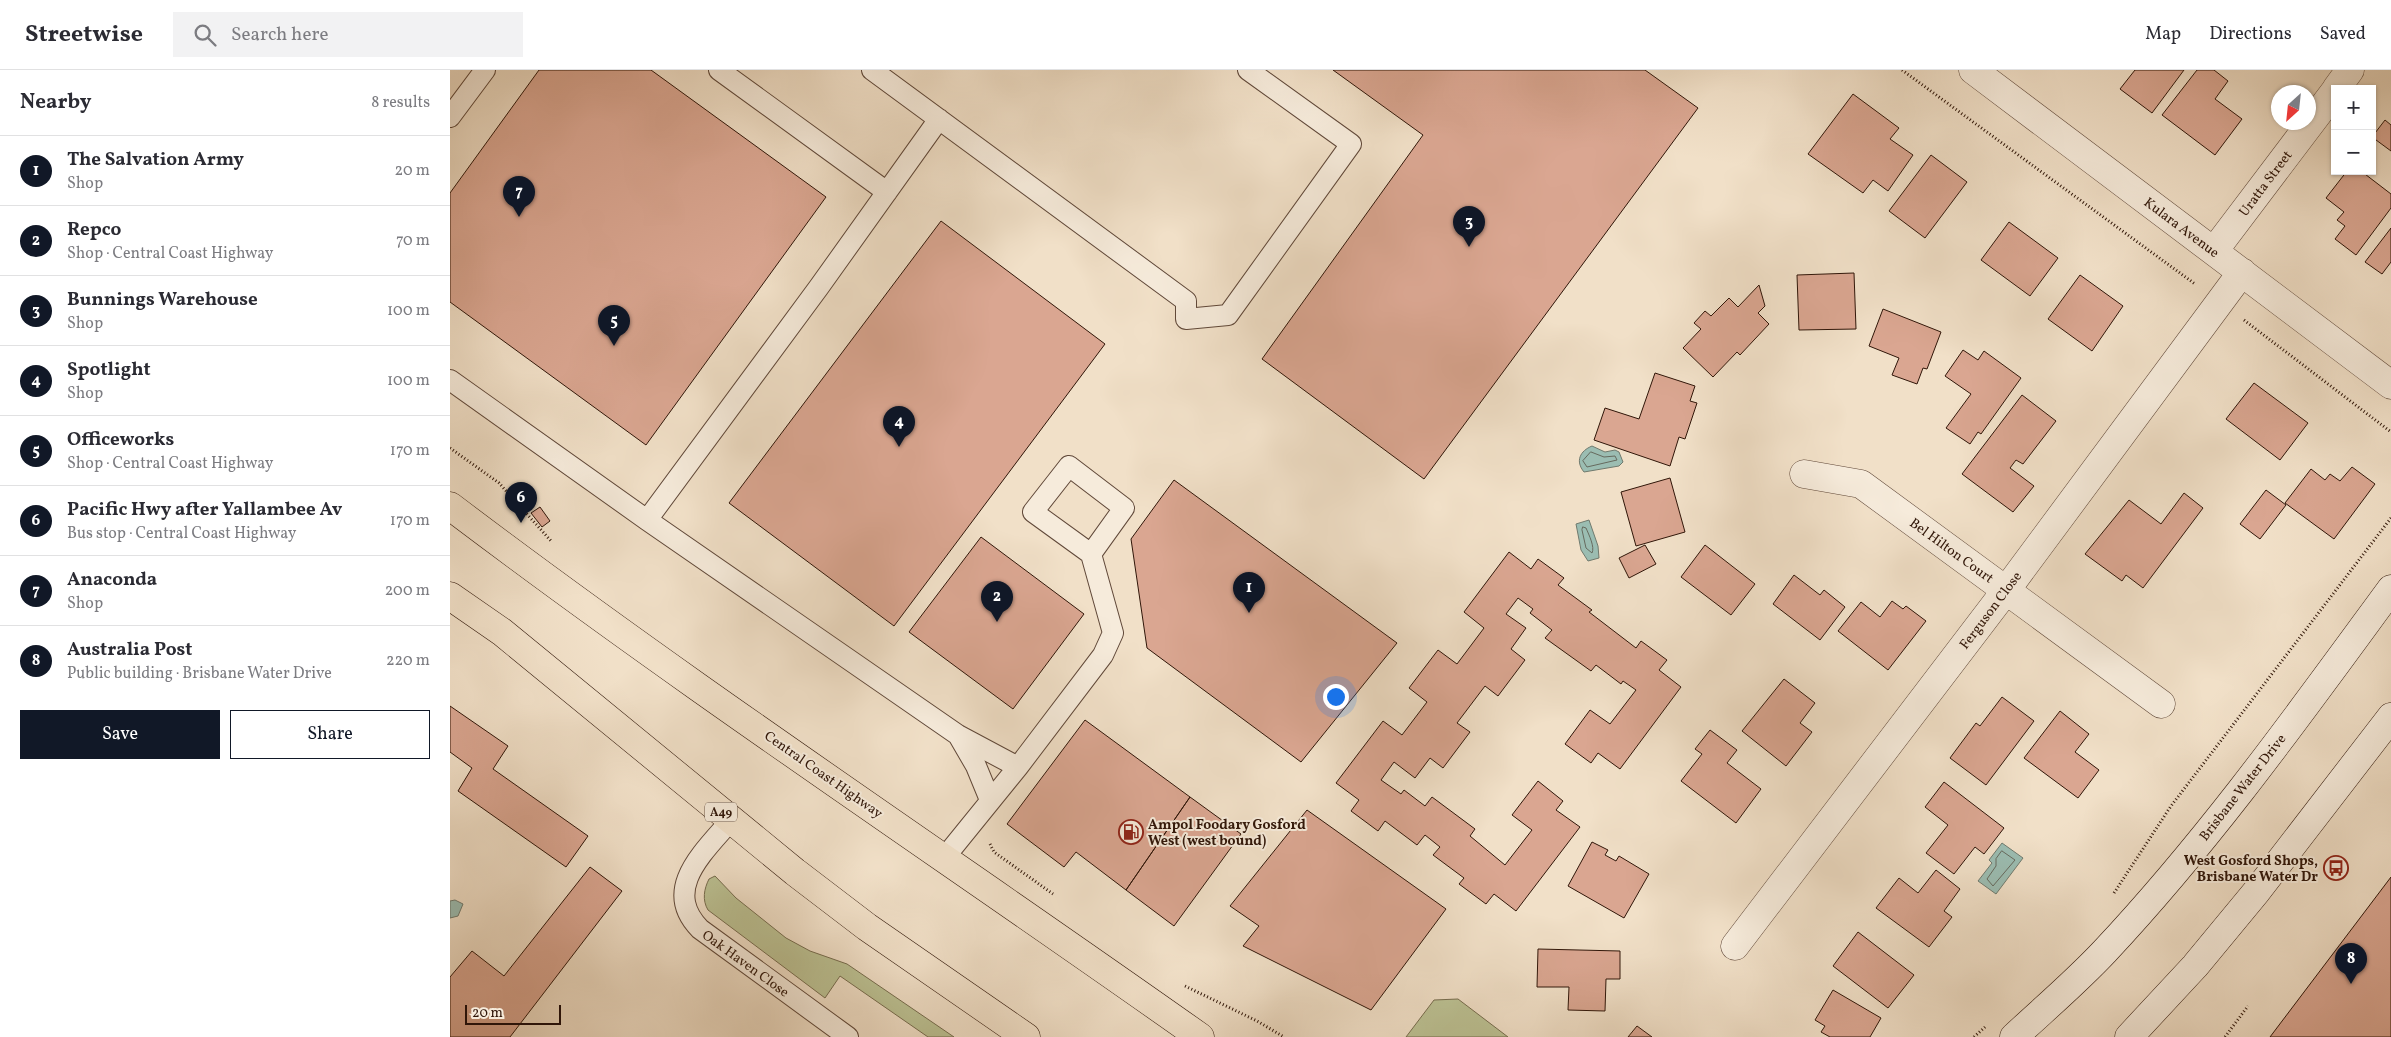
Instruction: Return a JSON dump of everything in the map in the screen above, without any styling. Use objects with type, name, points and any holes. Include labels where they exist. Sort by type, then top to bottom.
[{"type":"highway","name":"Central Coast Highway","points":[[450,506],[581,603],[1200,1037]]},
{"type":"highway","name":"A49","points":[[450,596],[502,632],[731,820],[867,927],[1026,1037]]},
{"type":"street","name":"Kulara Avenue","points":[[1973,70],[2391,385]]},
{"type":"street","name":"Uratta Street","points":[[2340,85],[2350,70]]},
{"type":"street","name":"Uratta Street","points":[[2214,251],[2331,97]]},
{"type":"street","name":"Ferguson Close","points":[[1735,946],[2007,589],[2242,272]]},
{"type":"street","name":"Bel Hilton Court","points":[[1804,474],[1862,484],[2161,704]]},
{"type":"street","name":"Brisbane Water Drive","points":[[2014,1037],[2105,952],[2186,857],[2267,758],[2391,589]]},
{"type":"street","points":[[2129,1037],[2195,966],[2226,929],[2391,717]]},
{"type":"lane","points":[[450,117],[485,70]]},
{"type":"lane","points":[[719,70],[887,192]]},
{"type":"lane","points":[[872,70],[1186,301],[1186,319],[1228,315],[1350,144],[1248,70]]},
{"type":"lane","points":[[647,520],[939,119]]},
{"type":"lane","points":[[450,380],[647,520],[958,735],[1018,767]]},
{"type":"lane","points":[[944,858],[1018,767],[1103,655],[1112,633],[1091,554],[1034,512],[1069,466],[1124,508],[1091,554]]},
{"type":"lane","points":[[958,735],[976,766],[990,800]]},
{"type":"lane","name":"Oak Haven Close","points":[[731,820],[694,864],[687,878],[685,905],[690,919],[700,929],[848,1037]]},
{"type":"path","points":[[1902,70],[2220,302],[2391,432]]},
{"type":"path","points":[[450,448],[499,483],[557,546]]},
{"type":"path","points":[[2112,895],[2171,806],[2391,518]]},
{"type":"path","points":[[975,819],[994,852],[1057,897]]},
{"type":"path","points":[[1178,983],[1257,1021],[1284,1037]]},
{"type":"path","points":[[2224,1037],[2248,1006]]},
{"type":"path","points":[[1974,1037],[1988,1025]]},
{"type":"green space","points":[[715,876],[736,898],[786,938],[810,951],[847,964],[954,1037],[928,1037],[840,976],[825,998],[708,910],[704,898],[705,891],[709,879]]},
{"type":"green space","points":[[1458,999],[1508,1037],[1406,1037],[1434,1000]]},
{"type":"water","points":[[1592,446],[1605,452],[1615,450],[1619,452],[1623,462],[1619,466],[1584,472],[1579,460],[1584,451]]},
{"type":"water","points":[[1589,520],[1598,546],[1599,558],[1588,561],[1581,550],[1576,524]]},
{"type":"water","points":[[2002,843],[2023,858],[1996,894],[1978,881],[1992,863],[1989,860]]},
{"type":"water","points":[[455,900],[463,904],[458,916],[450,918],[450,901]]},
{"type":"building","points":[[539,70],[651,70],[826,197],[646,445],[450,302],[450,193]]},
{"type":"building","points":[[1333,70],[1645,70],[1698,108],[1424,479],[1262,359],[1423,135]]},
{"type":"building","points":[[2135,70],[2184,70],[2152,113],[2120,89]]},
{"type":"building","points":[[2197,70],[2214,70],[2228,81],[2215,99],[2242,119],[2215,155],[2162,115]]},
{"type":"building","points":[[1853,94],[1899,128],[1890,139],[1913,155],[1888,191],[1873,180],[1863,193],[1808,154]]},
{"type":"building","points":[[2385,120],[2391,125],[2391,151],[2376,140],[2376,132]]},
{"type":"building","points":[[1931,155],[1967,182],[1925,238],[1889,211]]},
{"type":"building","points":[[2344,175],[2366,175],[2391,194],[2391,208],[2356,255],[2335,239],[2345,226],[2337,220],[2344,212],[2326,198]]},
{"type":"building","points":[[941,221],[1105,344],[894,626],[729,503]]},
{"type":"building","points":[[2009,222],[2058,258],[2030,296],[1981,260]]},
{"type":"building","points":[[2391,228],[2391,262],[2382,274],[2365,262]]},
{"type":"building","points":[[1854,273],[1856,329],[1799,330],[1797,275]]},
{"type":"building","points":[[2080,275],[2123,306],[2092,351],[2048,319]]},
{"type":"building","points":[[1759,285],[1765,306],[1758,313],[1769,324],[1740,355],[1737,352],[1713,377],[1683,348],[1701,329],[1694,323],[1705,311],[1711,316],[1729,298],[1738,307]]},
{"type":"building","points":[[1883,309],[1941,332],[1927,369],[1923,368],[1917,384],[1892,375],[1899,358],[1869,346]]},
{"type":"building","points":[[1963,350],[1978,360],[1984,351],[2021,378],[1981,434],[1978,432],[1970,444],[1946,428],[1971,394],[1945,376]]},
{"type":"building","points":[[1655,373],[1695,386],[1690,401],[1697,403],[1685,439],[1679,437],[1670,466],[1594,440],[1605,408],[1639,419]]},
{"type":"building","points":[[2254,383],[2308,423],[2280,460],[2226,419]]},
{"type":"building","points":[[2022,395],[2056,421],[2023,464],[2016,460],[2010,468],[2034,486],[2013,512],[1962,474]]},
{"type":"building","points":[[2352,467],[2375,484],[2334,539],[2285,503],[2311,469],[2325,480],[2330,474],[2340,481]]},
{"type":"building","points":[[1670,478],[1685,532],[1636,546],[1621,492]]},
{"type":"building","points":[[1174,480],[1397,643],[1301,762],[1147,648],[1131,539]]},
{"type":"building","points":[[2266,490],[2286,505],[2260,539],[2240,524]]},
{"type":"building","points":[[2184,493],[2203,508],[2143,588],[2126,575],[2122,581],[2085,554],[2129,500],[2161,524]]},
{"type":"building","points":[[540,507],[550,521],[542,527],[531,513]]},
{"type":"building","points":[[981,537],[1084,614],[1013,709],[909,632]]},
{"type":"building","points":[[1645,545],[1656,564],[1629,578],[1619,558]]},
{"type":"building","points":[[1705,545],[1755,584],[1731,615],[1681,577]]},
{"type":"building","points":[[1509,552],[1531,569],[1538,559],[1564,578],[1558,585],[1592,610],[1589,612],[1636,648],[1641,641],[1667,660],[1659,670],[1681,687],[1620,769],[1598,753],[1591,763],[1565,744],[1590,710],[1610,724],[1636,690],[1623,681],[1621,684],[1596,665],[1591,671],[1545,638],[1552,630],[1530,613],[1533,609],[1518,598],[1506,614],[1526,628],[1511,649],[1525,660],[1498,696],[1485,686],[1457,723],[1470,732],[1443,768],[1430,758],[1415,778],[1394,762],[1381,780],[1401,794],[1404,790],[1425,806],[1432,797],[1475,829],[1470,836],[1505,865],[1532,830],[1512,815],[1538,781],[1563,801],[1556,810],[1580,827],[1516,911],[1494,894],[1486,904],[1459,884],[1464,878],[1433,855],[1440,847],[1425,835],[1417,845],[1385,821],[1378,831],[1351,811],[1359,800],[1336,783],[1383,721],[1402,735],[1427,702],[1409,688],[1438,650],[1457,664],[1484,628],[1464,612]]},
{"type":"building","points":[[1794,575],[1820,595],[1824,590],[1845,607],[1820,640],[1773,604]]},
{"type":"building","points":[[1892,601],[1903,609],[1906,606],[1926,621],[1888,670],[1838,631],[1861,602],[1880,617]]},
{"type":"building","points":[[1784,679],[1815,703],[1800,723],[1812,732],[1786,766],[1742,731]]},
{"type":"building","points":[[2002,697],[2034,721],[1986,785],[1950,758],[1976,723],[1980,726]]},
{"type":"building","points":[[450,706],[508,746],[493,769],[588,836],[566,867],[458,791],[472,768],[450,752]]},
{"type":"building","points":[[2060,711],[2089,734],[2075,752],[2099,770],[2078,798],[2024,758]]},
{"type":"building","points":[[1085,720],[1190,797],[1126,890],[1076,852],[1064,867],[1007,824]]},
{"type":"building","points":[[1710,730],[1737,750],[1727,763],[1761,789],[1736,823],[1681,781],[1702,754],[1695,749]]},
{"type":"building","points":[[1944,782],[2004,828],[1984,854],[1975,847],[1954,874],[1926,853],[1948,825],[1925,807]]},
{"type":"building","points":[[1190,797],[1241,834],[1174,926],[1126,890]]},
{"type":"building","points":[[1307,810],[1446,909],[1371,1010],[1243,946],[1259,926],[1230,906]]},
{"type":"building","points":[[1592,842],[1608,850],[1605,855],[1616,861],[1619,856],[1649,874],[1624,918],[1568,886]]},
{"type":"building","points":[[590,867],[622,891],[510,1037],[450,1037],[450,977],[472,951],[504,976]]},
{"type":"building","points":[[1936,870],[1960,889],[1944,911],[1952,917],[1929,947],[1876,908],[1899,878],[1918,893]]},
{"type":"building","points":[[2391,877],[2391,1037],[2270,1037]]},
{"type":"building","points":[[1858,932],[1914,975],[1888,1008],[1833,966]]},
{"type":"building","points":[[1538,949],[1620,951],[1620,979],[1606,979],[1605,1011],[1568,1010],[1569,987],[1537,987]]},
{"type":"building","points":[[1833,990],[1881,1018],[1870,1037],[1830,1037],[1821,1032],[1825,1026],[1815,1020]]},
{"type":"building","points":[[1637,1026],[1652,1037],[1628,1037]]},
{"type":"place","name":"Anaconda","points":[[519,217]]},
{"type":"place","name":"Bunnings Warehouse","points":[[1469,247]]},
{"type":"place","name":"Officeworks","points":[[614,346]]},
{"type":"place","name":"Spotlight","points":[[899,447]]},
{"type":"place","name":"Pacific Hwy after Yallambee Av","points":[[521,523]]},
{"type":"place","name":"The Salvation Army","points":[[1249,613]]},
{"type":"place","name":"Repco","points":[[997,622]]},
{"type":"place","name":"Ampol Foodary Gosford West (west bound)","points":[[1131,832]]},
{"type":"place","name":"West Gosford Shops, Brisbane Water Dr","points":[[2336,868]]},
{"type":"place","name":"Australia Post","points":[[2351,984]]}]
